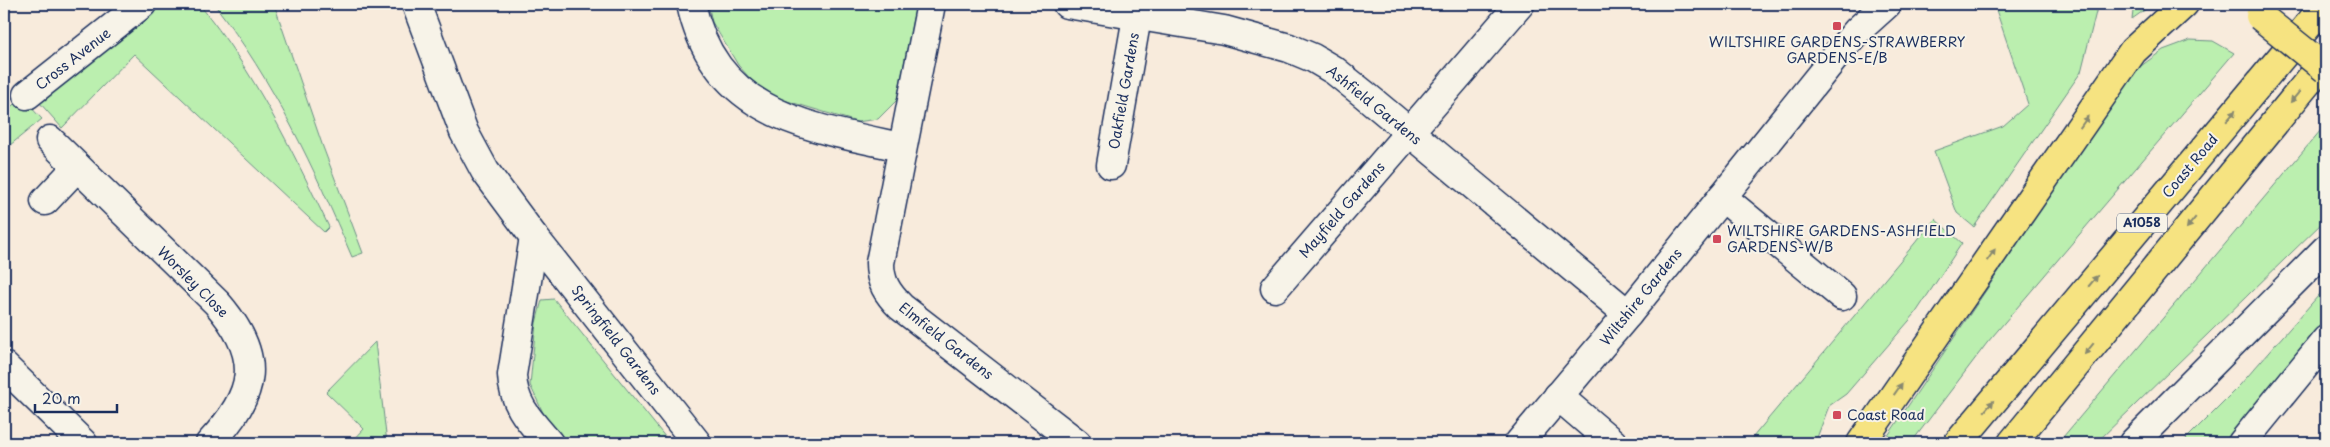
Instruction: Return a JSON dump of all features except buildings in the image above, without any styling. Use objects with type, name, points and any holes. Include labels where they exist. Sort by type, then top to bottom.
[{"type":"main road","points":[[1861,443],[2133,51],[2184,4]]},
{"type":"main road","name":"Coast Road","points":[[1958,443],[2326,4]]},
{"type":"main road","points":[[2260,16],[2326,69]]},
{"type":"main road","name":"A1058","points":[[2012,443],[2326,60]]},
{"type":"street","name":"Cross Avenue","points":[[27,95],[142,4]]},
{"type":"street","name":"Springfield Gardens","points":[[416,4],[458,116],[474,152],[502,196],[697,443]]},
{"type":"street","points":[[691,4],[698,29],[716,63],[744,93],[763,106],[803,125],[901,147]]},
{"type":"street","name":"Elmfield Gardens","points":[[932,4],[901,147],[880,263],[880,277],[884,286],[901,307],[1077,443]]},
{"type":"street","name":"Ashfield Gardens","points":[[1068,4],[1250,36],[1289,48],[1335,70],[1628,314]]},
{"type":"street","name":"Mayfield Gardens","points":[[1275,288],[1520,4]]},
{"type":"street","name":"Wiltshire Gardens","points":[[1520,443],[1628,314],[1839,52],[1857,31],[1887,4]]},
{"type":"street","name":"Oakfield Gardens","points":[[1111,165],[1137,17]]},
{"type":"street","name":"Worsley Close","points":[[50,140],[217,303],[238,330],[248,365],[246,390],[237,412],[210,443]]},
{"type":"street","points":[[45,201],[77,167]]},
{"type":"street","points":[[1722,197],[1842,296]]},
{"type":"street","points":[[534,237],[512,375],[513,387],[521,410],[549,443]]},
{"type":"street","points":[[2133,443],[2326,249]]},
{"type":"street","points":[[2242,443],[2326,340]]},
{"type":"street","points":[[4,366],[83,443]]},
{"type":"street","points":[[1558,396],[1613,443]]},
{"type":"green space","points":[[160,4],[199,4],[219,30],[254,83],[286,139],[329,227],[324,232],[134,54],[62,128],[39,102]]},
{"type":"green space","points":[[214,4],[274,4],[323,147],[363,253],[352,257],[323,191],[274,94],[236,33]]},
{"type":"green space","points":[[708,4],[916,4],[897,100],[878,119],[857,122],[764,94],[738,65],[712,22]]},
{"type":"green space","points":[[1994,4],[2098,4],[2081,72],[1974,227],[1957,213],[1934,151],[2003,126],[2028,104]]},
{"type":"green space","points":[[2134,4],[2153,4],[2132,19]]},
{"type":"green space","points":[[2190,40],[2213,41],[2234,53],[1987,343],[1911,443],[1883,443],[2134,71],[2163,50]]},
{"type":"green space","points":[[22,98],[42,119],[4,150],[4,112]]},
{"type":"green space","points":[[2326,124],[2326,219],[2096,443],[2058,443]]},
{"type":"green space","points":[[1935,219],[1962,243],[1915,314],[1846,394],[1829,406],[1815,443],[1748,443]]},
{"type":"green space","points":[[2326,287],[2326,324],[2228,443],[2182,443],[2240,385]]},
{"type":"green space","points":[[554,299],[670,443],[565,443],[546,419],[530,385],[536,323],[542,300]]},
{"type":"green space","points":[[375,342],[387,443],[351,443],[364,429],[326,392]]},
{"type":"place","name":"WILTSHIRE GARDENS-STRAWBERRY GARDENS-E/B","points":[[1837,26]]},
{"type":"place","name":"WILTSHIRE GARDENS-ASHFIELD GARDENS-W/B","points":[[1717,239]]},
{"type":"place","name":"Coast Road","points":[[1837,415]]}]
